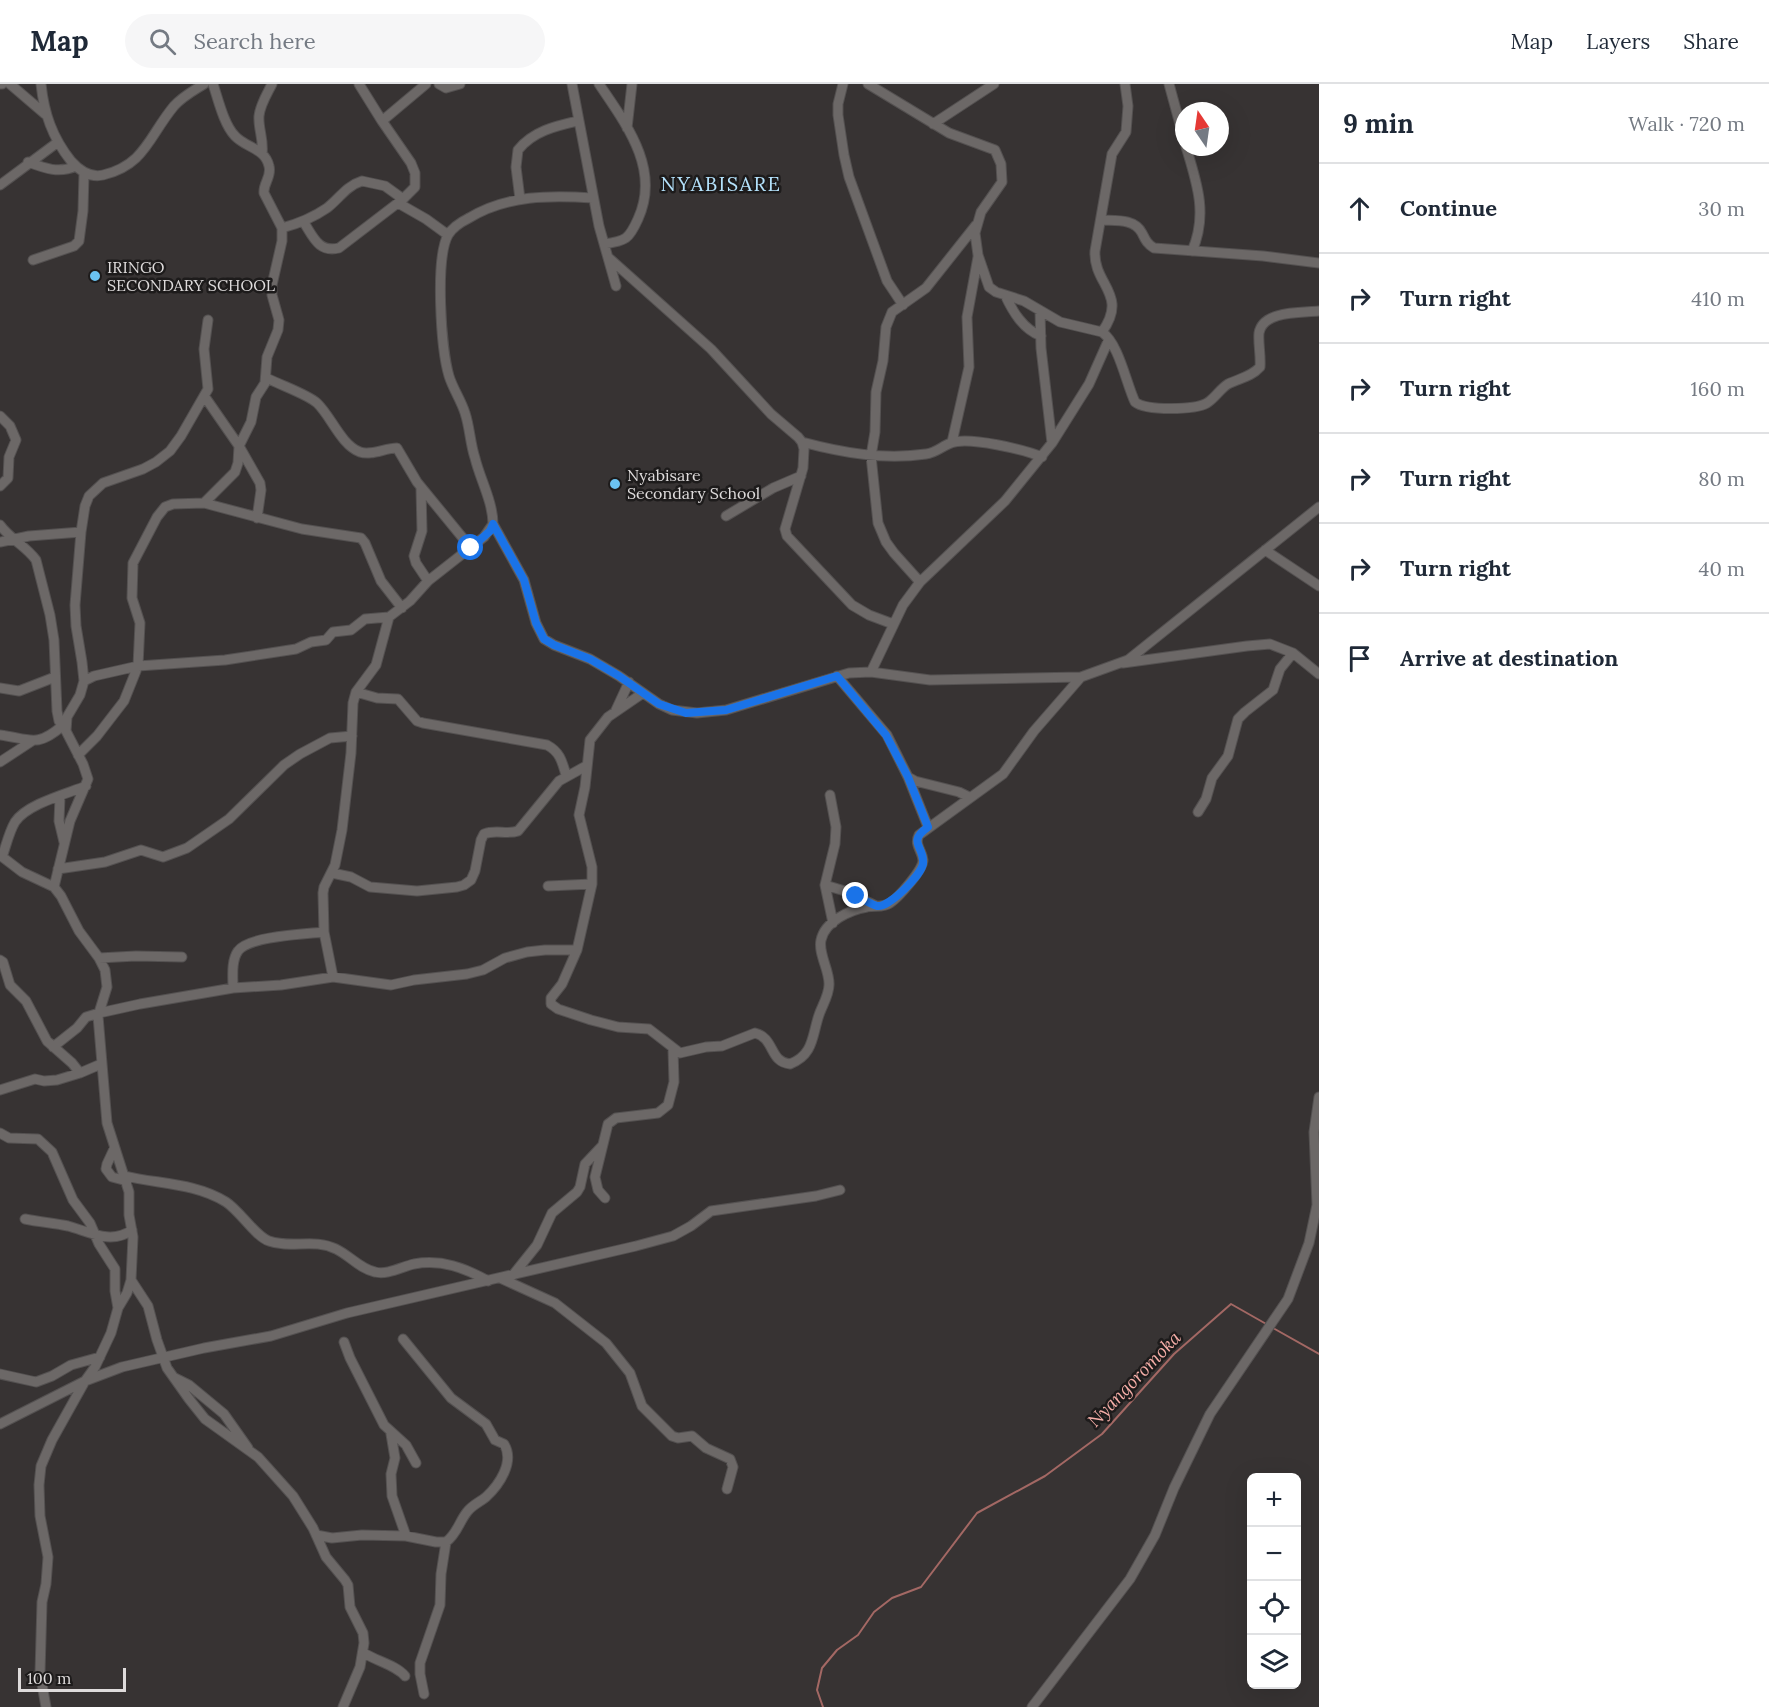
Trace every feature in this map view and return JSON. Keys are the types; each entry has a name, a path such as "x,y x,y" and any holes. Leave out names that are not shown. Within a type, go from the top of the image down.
{"street":[{"path":"10,84 45,114"},
{"path":"41,84 45,114 58,142 84,173 97,176 112,173 129,165 143,152 184,96 204,84"},
{"path":"181,84 184,96"},
{"path":"204,503 236,472 239,446 251,422 256,397 267,378 267,357 279,320 272,295 272,285 282,241 282,228 263,189 270,172 267,161 262,154 234,136 213,84"},
{"path":"262,154 264,142 259,118 260,110 272,84"},
{"path":"303,221 324,248 339,248 416,187 416,173 411,163 381,121 359,84"},
{"path":"381,121 426,84"},
{"path":"439,84 446,88 460,84"},
{"path":"572,84 593,198 616,286"},
{"path":"599,84 627,128 644,164 646,178 645,197 631,233 625,240 604,244"},
{"path":"627,128 632,84"},
{"path":"843,84 838,115 843,155 849,177 887,281 903,304"},
{"path":"868,84 959,138 994,150 998,155 1003,176 1002,184 984,207 977,223 926,288 892,312 886,327 883,361 876,392 875,432 871,456 878,523 880,531 894,553 920,582"},
{"path":"933,124 994,84"},
{"path":"871,672 903,605 920,582 1005,501 1042,457 1089,384 1112,311 1110,293 1097,270 1094,258 1112,154 1126,132 1128,106 1125,84"},
{"path":"1169,84 1175,106"},
{"path":"520,199 516,167 518,150 531,137 543,130 578,121"},
{"path":"0,185 28,162 58,142"},
{"path":"1189,156 1196,179 1201,216 1199,235 1192,251"},
{"path":"28,162 62,171 76,166"},
{"path":"33,260 75,246 79,241 84,173"},
{"path":"282,228 303,221 327,208 343,192 362,181 385,186 401,201 448,235"},
{"path":"593,198 548,196 520,199 472,215 458,224 448,235 444,249 441,291 448,375 465,412 471,444 493,524 524,580 536,623 544,639 590,659 672,710 686,713 726,710 849,673 871,672 930,680 1082,677 1128,660 1319,507"},
{"path":"1101,220 1126,221 1135,224 1148,244 1154,248 1263,256 1319,263"},
{"path":"977,223 975,237 978,255 989,287 996,292 1024,301 1060,322 1105,336 1135,402 1140,406 1161,408 1200,406 1208,402 1226,385 1254,374 1260,367 1260,328 1266,321 1280,315 1319,310"},
{"path":"952,442 969,367 967,317 978,255"},
{"path":"609,258 711,349 771,414 802,442 835,451 871,456 928,454 952,442 969,442 1011,447 1042,457"},
{"path":"1005,295 1017,316 1028,329 1041,336"},
{"path":"1040,311 1052,443"},
{"path":"0,735 32,741 44,739 64,729 67,717 80,695 84,681 75,605 85,506 89,496 103,483 143,469 170,451 182,436 205,397 208,380 204,349 208,320"},
{"path":"267,378 315,401 341,435 358,451 368,453 397,448 421,488 471,548"},
{"path":"205,397 239,446 260,483 257,518"},
{"path":"0,416 10,426 16,441 9,457 8,478 0,486"},
{"path":"802,442 805,458 785,529 787,536 852,605 869,615 893,624"},
{"path":"726,516 773,488 801,476"},
{"path":"421,488 422,531 414,556 428,581"},
{"path":"78,755 97,736 124,701 138,666 140,623 131,592 132,571 136,555 165,507 173,504 204,503 302,529 361,538 381,581 402,608"},
{"path":"84,681 94,676 138,666 225,660 296,649 310,642 326,640 333,632 351,630 361,620 389,617 417,595 428,581 471,548 490,531 493,524"},
{"path":"0,525 36,560 50,615 55,652 56,702 64,729 87,772 86,786 72,816 54,887"},
{"path":"0,542 81,532"},
{"path":"1265,550 1319,586"},
{"path":"333,977 324,933 323,893 332,873 342,830 352,736 353,703 356,692 376,665 389,617"},
{"path":"1118,664 1270,644 1293,653 1319,674"},
{"path":"1198,812 1206,799 1212,778 1228,756 1239,719 1273,690 1280,669 1293,653"},
{"path":"837,676 886,735 908,777 928,827"},
{"path":"0,688 19,691 55,677"},
{"path":"643,693 616,710 591,736 579,815 592,867 592,884 577,950 562,984 551,998 551,1004 558,1009 618,1027 649,1029 673,1049 683,1054 706,1047 717,1048 755,1033 764,1036 776,1057 783,1063 790,1064 809,1049 814,1039 818,1017 829,991 820,943 824,933 832,923 854,911 888,904 919,872 923,860 917,840 919,835 1005,771 1034,730 1082,677"},
{"path":"616,710 629,682"},
{"path":"356,692 377,698 398,699 417,721 423,723 547,745 554,748 561,758 566,775"},
{"path":"58,869 105,862 141,850 163,857 187,848 229,819 284,765 300,754 330,738 352,736"},
{"path":"0,762 32,741"},
{"path":"332,873 351,877 370,888 417,891 465,885 471,880 475,871 482,836 490,831 512,833 520,830 553,787 566,775 586,766"},
{"path":"908,777 969,797"},
{"path":"0,871 14,824 20,816 35,806 86,786"},
{"path":"830,795 836,835 834,854 825,885 832,923"},
{"path":"60,797 59,820 64,843"},
{"path":"3,859 54,887 79,932 99,958 105,970 107,987 98,1021 101,1064 107,1122 130,1197 129,1215 133,1246 131,1280 127,1293 118,1308 111,1333 100,1357 52,1440 41,1466 40,1516 48,1557 42,1602 40,1672 46,1707"},
{"path":"548,886 592,884"},
{"path":"825,885 848,892 876,906"},
{"path":"233,988 235,956 241,947 251,942 290,935 324,933"},
{"path":"53,1047 86,1017 99,1012 233,988 281,985 333,977 391,985 467,974 483,970 505,958 527,952 577,950"},
{"path":"99,958 182,957"},
{"path":"0,960 3,962 10,985 26,1001 41,1033 80,1073"},
{"path":"605,1198 598,1190 595,1177 608,1124 611,1120 631,1114 658,1113 668,1105 674,1082 673,1049"},
{"path":"0,1080 3,1089 35,1079 49,1081 80,1073 101,1064"},
{"path":"1032,1707 1130,1579 1155,1534 1174,1488 1210,1414 1288,1299 1302,1263 1318,1205 1314,1132 1319,1097"},
{"path":"0,1133 9,1138 38,1139 45,1144 56,1160 73,1200 90,1223 115,1269 118,1308"},
{"path":"513,1275 537,1245 552,1214 577,1192 585,1164 602,1146"},
{"path":"114,1149 106,1169 112,1177 179,1185 213,1196 226,1202 250,1223 262,1238 277,1243 313,1243 336,1249 367,1270 377,1273 387,1273 415,1264 433,1263 452,1265 488,1281"},
{"path":"0,1424 18,1417 85,1381 122,1367 162,1357 261,1339 292,1331 326,1318 673,1236 691,1226 711,1210 816,1196 840,1190"},
{"path":"25,1219 69,1227 95,1235 119,1237 132,1230"},
{"path":"500,1278 555,1303 606,1343 628,1369 643,1407 672,1436 678,1438 692,1436 706,1448 730,1459 733,1467 727,1489"},
{"path":"131,1280 148,1306 162,1357 173,1377 205,1419 250,1450"},
{"path":"403,1339 437,1383 458,1404 486,1424 495,1440 507,1449 507,1462 501,1478 491,1492 469,1509 456,1532 446,1542 441,1574 440,1605 420,1663 424,1694"},
{"path":"344,1342 380,1418 391,1434 406,1445 416,1463"},
{"path":"0,1374 36,1382 71,1365 100,1357"},
{"path":"173,1377 189,1385 224,1414 236,1428 250,1450 293,1496 316,1534 326,1557 348,1585 350,1607 363,1633 364,1653 343,1707"},
{"path":"391,1434 395,1458 391,1474 392,1496 406,1536"},
{"path":"316,1534 332,1538 362,1535 406,1536 446,1542"},
{"path":"364,1653 380,1663 398,1669 405,1676"}],"waterway":[{"name":"Nyangoromoka","path":"823,1707 817,1690 822,1668 837,1650 858,1635 874,1612 892,1598 921,1587 977,1513 1045,1476 1102,1434 1174,1354 1231,1304 1268,1325"},
{"name":"Nyangoromoka","path":"1273,1328 1319,1354"}],"place":[{"name":"IRINGO SECONDARY SCHOOL","path":"95,276"},
{"name":"Nyabisare Secondary School","path":"615,484"}],"district":[{"name":"NYABISARE","path":"721,183"}],"route":[{"path":"471,548 490,531 493,524 524,580 536,623 544,639 590,659 672,710 686,713 726,710 837,676 886,735 908,777 928,827 922,831 917,840 923,860 921,869 893,900 885,906 876,906 856,896"}]}
